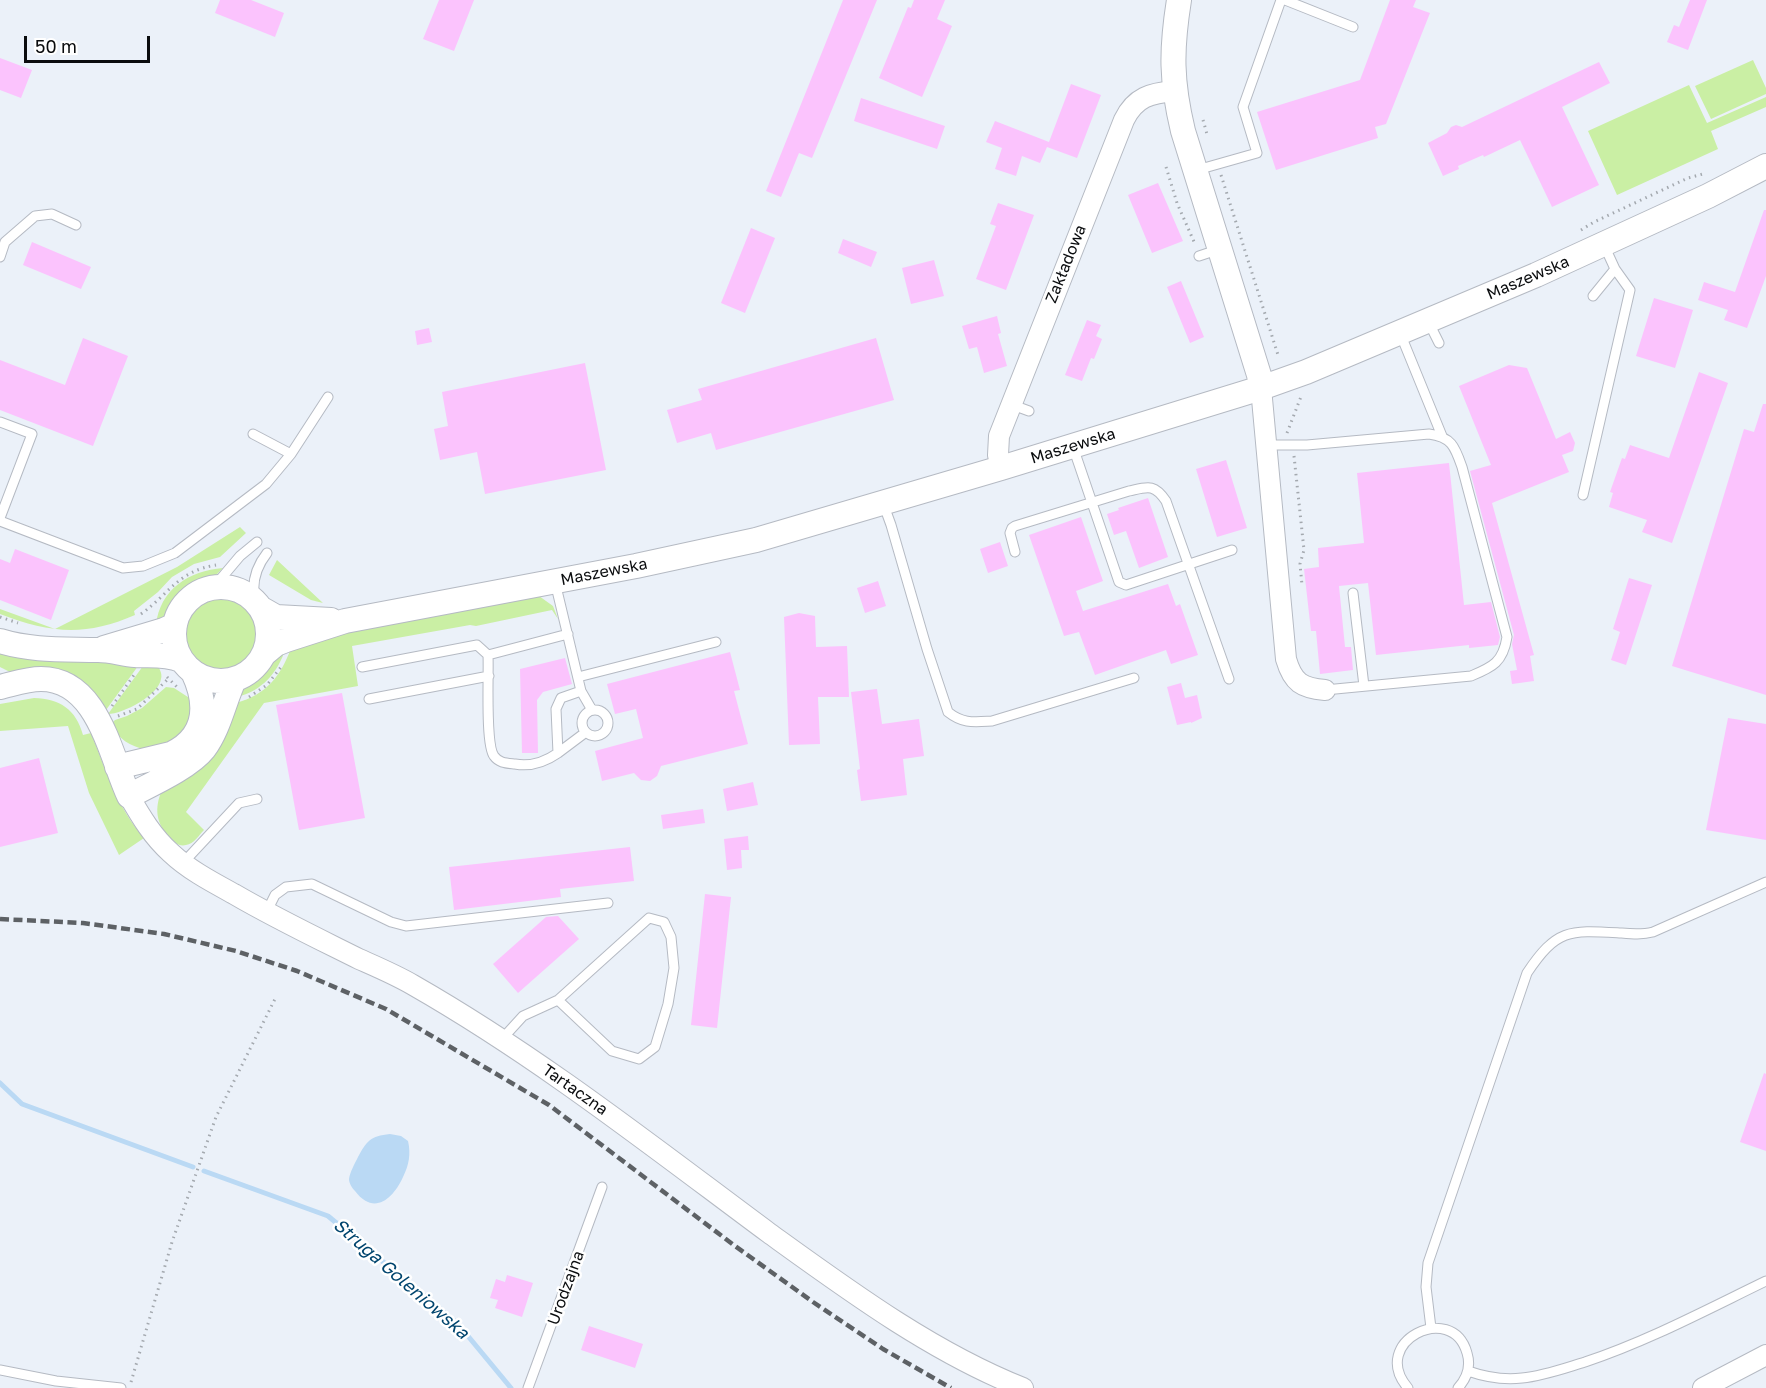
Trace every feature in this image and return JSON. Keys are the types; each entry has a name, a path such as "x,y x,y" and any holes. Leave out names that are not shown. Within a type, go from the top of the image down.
{"street":[{"path":"1179,0 1172,57 1174,91 1183,131 1206,167 1210,253 1259,375 1268,446 1273,536 1286,659 1290,672 1297,681 1308,688 1326,690"},
{"name":"Zakładowa","path":"1001,468 997,443 1020,407 1124,120 1136,102 1150,95 1174,91"},
{"name":"Maszewska","path":"274,657 276,644 345,621 555,582 746,543 1261,388 1400,333 1604,245 1766,166"},
{"path":"129,796 200,753 252,670 274,657 268,627 258,605 246,594 224,587 202,591 193,596 184,604 175,625 181,670"},
{"name":"Maszewska","path":"258,605 276,617 345,621"},
{"path":"99,650 175,625"},
{"path":"0,641 43,649 99,650 134,655 169,656 201,690 203,703 201,718 199,727 190,740 171,754 117,767"},
{"path":"181,670 241,688"},
{"name":"Tartaczna","path":"0,687 42,679 54,681 72,689 85,699 95,713 129,796 154,836 183,863 266,913 412,984 502,1039 610,1114 802,1257 890,1317 942,1348 1023,1388"},
{"path":"1703,1388 1766,1355"}],"lane":[{"path":"1206,167 1257,153 1243,107 1283,0 1353,27"},
{"path":"0,257 5,242 35,216 52,214 76,225"},
{"path":"1583,495 1630,290 1615,269 1604,245"},
{"path":"1593,296 1615,269"},
{"path":"1428,321 1439,343"},
{"path":"1326,690 1471,676 1498,661 1505,650 1507,637 1462,467 1454,446 1442,436 1400,333"},
{"path":"0,422 32,434 0,520 123,568 143,566 175,553 266,484 291,454 328,397"},
{"path":"253,434 291,454"},
{"path":"1268,446 1306,445 1429,434 1442,436"},
{"path":"1073,446 1119,582 1122,584 1126,585 1232,550"},
{"path":"1015,552 1010,533 1012,528 1147,486 1155,489 1166,501 1229,679"},
{"path":"883,503 948,712 957,719 971,722 992,721 1134,678"},
{"path":"213,588 240,556 257,542"},
{"path":"258,605 255,574 267,553"},
{"path":"555,582 581,691 592,710"},
{"path":"1353,593 1364,686"},
{"path":"488,655 568,634"},
{"path":"578,677 716,642"},
{"path":"362,667 477,645 488,655 490,740 493,755 501,763 520,765 545,762 586,732"},
{"path":"369,699 489,676"},
{"path":"558,753 556,709 561,698 581,691"},
{"path":"592,710 605,714 609,722 606,731 594,737 582,726 583,717 592,710"},
{"path":"183,863 240,803 257,799"},
{"path":"1431,1328 1426,1287 1428,1263 1527,974 1538,957 1551,942 1563,935 1573,932 1643,935 1766,882"},
{"path":"266,913 275,895 286,887 312,884 391,922 406,926 608,903"},
{"path":"502,1039 523,1016 558,1000 649,918 664,922 671,937 674,968 668,1004 656,1047 639,1059 612,1051 558,1000"},
{"name":"Urodzajna","path":"528,1388 602,1186"},
{"path":"1468,1371 1481,1376 1522,1378 1563,1369 1653,1336 1766,1281"},
{"path":"1408,1388 1401,1377 1398,1366 1399,1355 1410,1336 1420,1330 1431,1328 1452,1333 1466,1349 1469,1360 1468,1371 1458,1388"},
{"path":"0,1370 56,1381 121,1388"}],"path":[{"path":"1200,110 1206,167 1278,355"},
{"path":"1166,167 1178,203 1210,253"},
{"path":"1580,231 1594,222 1688,178 1709,173"},
{"path":"1302,393 1287,432 1288,446 1294,454 1304,550 1300,564 1302,585"},
{"path":"135,618 156,603 190,572 225,565"},
{"path":"0,617 22,624"},
{"path":"241,688 267,685 278,672 274,657"},
{"path":"116,717 136,709 181,670"},
{"path":"107,712 137,672"},
{"path":"128,1388 172,1242 216,1117 276,998"}],"green space":[{"path":"1753,60 1766,88 1766,94 1711,119 1695,86"},
{"path":"1689,85 1707,123 1766,97 1766,107 1711,131 1718,149 1617,195 1588,131"},
{"path":"240,527 246,533 220,557 194,564 172,577 158,592 134,611 135,615 100,627 55,629 177,567"},
{"path":"277,560 323,603 311,600 269,575"},
{"path":"223,568 212,579 185,594 170,614 156,625 163,601 178,584 199,573"},
{"path":"221,596 236,599 248,607 256,619 259,634 256,649 248,661 236,669 221,672 206,669 194,661 186,649 183,634 186,619 194,607 206,599"},
{"path":"539,596 553,606 558,619 552,610 476,626 470,625 352,646 358,686 264,703 186,812 204,830 186,845 177,844 165,833 159,821 157,809 162,790 236,703 256,695 271,683 291,648 346,630"},
{"path":"0,609 54,629 0,614"},
{"path":"0,652 141,662 106,710 95,693 75,677 12,673 0,667"},
{"path":"284,653 276,669 264,683 242,696 233,698 242,685 261,670 273,654"},
{"path":"155,661 161,677 154,691 131,707 108,714 143,666"},
{"path":"166,687 174,688 194,701 184,736 146,750 121,738 111,724 142,708"},
{"path":"34,698 52,701 66,707 76,718 83,735 91,733 119,801 144,838 119,855 89,793 68,726 0,731 0,704"}],"water":[{"path":"390,1134 401,1136 408,1141 407,1168 399,1185 388,1198 382,1202 369,1202 352,1187 349,1181 350,1173 367,1143 378,1136"}],"building":[{"path":"220,0 251,0 284,13 275,37 215,13"},
{"path":"439,0 474,0 454,51 423,39"},
{"path":"843,0 877,0 812,158 799,153 781,197 766,191"},
{"path":"914,0 945,0 937,19 952,26 922,97 879,78 908,7 911,8"},
{"path":"1390,0 1416,0 1413,7 1430,13 1386,124 1375,127 1378,138 1276,170 1257,112 1360,80"},
{"path":"1690,0 1707,0 1688,50 1667,42 1674,25 1679,27"},
{"path":"0,58 32,70 21,98 0,90"},
{"path":"1599,62 1610,83 1562,107 1599,185 1552,207 1520,140 1458,166 1459,169 1443,176 1428,143 1447,133 1451,127 1456,125 1462,127"},
{"path":"1071,84 1101,95 1077,158 1047,147 1040,163 1022,156 1016,176 995,169 1002,148 986,142 995,121 1049,142"},
{"path":"861,98 945,126 937,149 854,121"},
{"path":"1158,183 1183,241 1152,253 1128,195"},
{"path":"998,203 1034,215 1006,290 976,279 996,226 990,224"},
{"path":"1764,210 1766,210 1766,276 1747,328 1724,320 1728,310 1698,300 1704,282 1735,292"},
{"path":"751,228 775,238 745,313 721,303"},
{"path":"843,239 877,252 871,267 838,253"},
{"path":"32,242 91,267 81,289 23,265"},
{"path":"934,260 944,296 911,304 902,268"},
{"path":"1181,281 1204,337 1190,343 1167,287"},
{"path":"1654,298 1693,310 1675,368 1636,356"},
{"path":"997,316 1001,333 998,334 1007,366 984,373 977,347 969,349 962,326"},
{"path":"1087,320 1101,325 1096,336 1102,339 1082,381 1065,375"},
{"path":"429,328 432,342 417,345 415,331"},
{"path":"83,338 128,356 93,446 0,410 0,360 65,385"},
{"path":"876,338 894,400 716,450 711,433 677,443 667,410 702,400 698,389"},
{"path":"585,363 606,470 485,494 477,452 440,460 434,429 448,426 442,392"},
{"path":"1509,365 1527,368 1556,439 1570,432 1575,443 1573,451 1562,455 1569,472 1492,503 1534,655 1530,656 1534,681 1512,684 1510,671 1517,670 1512,644 1514,635 1470,471 1491,465 1459,386"},
{"path":"1699,372 1728,383 1672,543 1642,532 1647,520 1609,507 1613,493 1610,492 1622,458 1625,459 1630,445 1669,458"},
{"path":"1763,404 1766,404 1766,695 1672,666 1744,429 1754,432"},
{"path":"1226,460 1247,528 1217,537 1196,469"},
{"path":"1449,463 1464,605 1491,602 1500,637 1498,645 1469,648 1469,645 1376,655 1368,583 1339,586 1345,647 1351,647 1353,670 1320,674 1316,631 1311,631 1304,569 1319,567 1318,548 1364,543 1357,473"},
{"path":"1148,498 1168,557 1139,568 1126,531 1114,535 1107,514"},
{"path":"1081,517 1103,581 1076,591 1083,611 1168,584 1176,606 1180,604 1198,655 1171,664 1166,650 1095,675 1079,632 1064,636 1029,535"},
{"path":"1000,542 1008,566 988,573 980,549"},
{"path":"15,549 69,570 51,620 0,600 0,559 10,563"},
{"path":"1629,578 1652,585 1626,665 1611,660 1620,632 1613,629"},
{"path":"878,581 886,606 865,613 857,588"},
{"path":"799,613 815,616 816,647 847,646 849,697 818,697 820,744 789,745 784,617"},
{"path":"730,652 740,690 734,691 748,744 661,766 657,776 650,781 641,780 634,773 602,781 595,751 643,738 636,709 615,714 607,684"},
{"path":"565,658 572,684 543,692 537,700 538,753 522,753 520,669"},
{"path":"1181,683 1185,698 1197,695 1202,718 1191,723 1177,725 1167,687"},
{"path":"877,689 882,724 919,719 924,756 903,759 907,795 861,801 857,770 860,769 851,692"},
{"path":"342,693 365,818 299,830 276,705"},
{"path":"1728,718 1766,724 1766,840 1706,830"},
{"path":"39,758 58,833 0,847 0,768"},
{"path":"753,782 758,805 727,811 723,789"},
{"path":"703,809 705,823 663,829 661,815"},
{"path":"748,836 749,850 741,850 742,868 727,870 724,839"},
{"path":"630,847 634,881 560,889 561,897 454,910 449,867"},
{"path":"705,894 731,897 717,1028 691,1025"},
{"path":"558,916 579,939 518,993 493,964 546,917"},
{"path":"1764,1073 1766,1074 1766,1151 1740,1142"},
{"path":"507,1275 533,1283 522,1317 495,1308 498,1300 490,1298 496,1279 505,1282"},
{"path":"589,1326 643,1344 635,1368 581,1350"}],"waterway":[{"name":"Struga Goleniowska","path":"0,1083 22,1104 193,1167"},
{"name":"Struga Goleniowska","path":"204,1171 328,1216 458,1324 511,1388"}],"railway":[{"path":"0,919 83,923 164,934 236,951 297,971 386,1009 549,1105 813,1302 883,1349 951,1388"}]}
